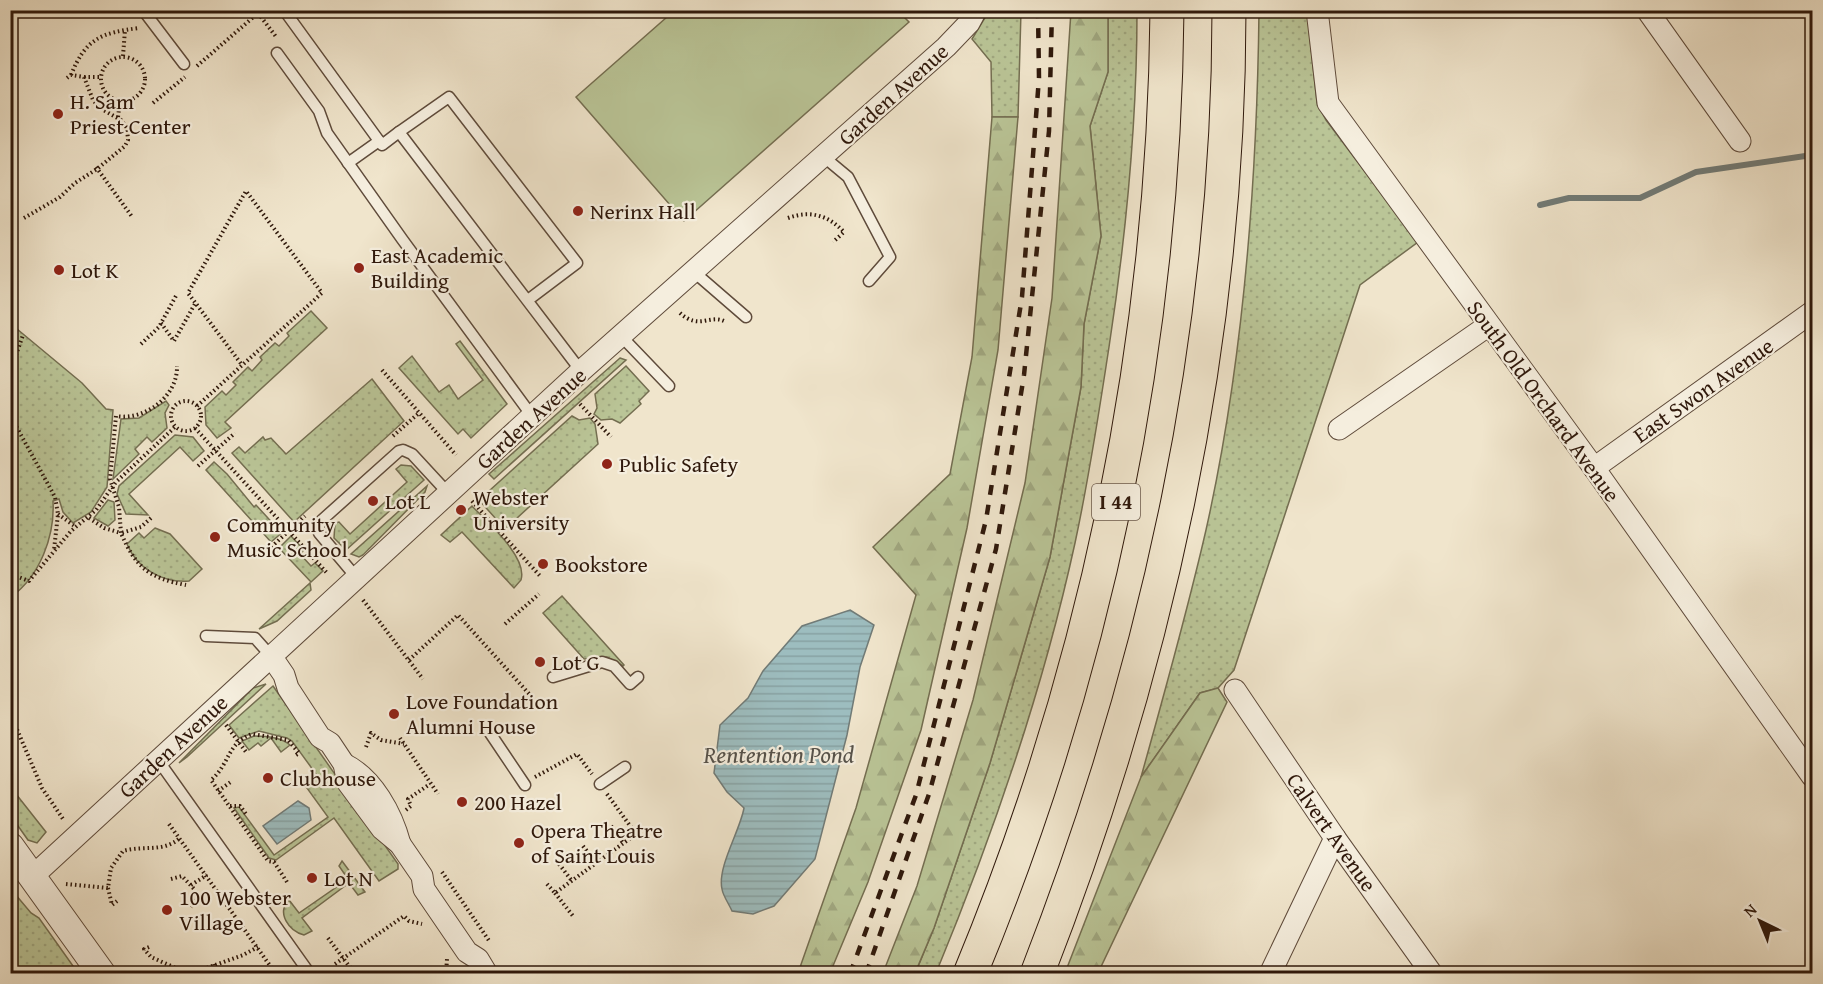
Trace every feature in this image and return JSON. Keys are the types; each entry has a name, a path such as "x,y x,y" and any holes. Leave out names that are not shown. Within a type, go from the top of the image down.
{"highway":[{"name":"I 44","path":"970,974 1030,818 1063,714 1116,502 1137,392 1152,281 1162,173 1167,10"},
{"name":"I 44","path":"1037,974 1095,818 1128,711 1156,602 1180,494 1200,384 1214,274 1224,162 1229,10"}],"street":[{"name":"Garden Avenue","path":"33,876 581,371 946,47 969,23 976,10"},
{"name":"South Old Orchard Avenue","path":"1317,10 1328,103 1594,468 1812,776"},
{"path":"1647,10 1740,141"},
{"name":"East Swon Avenue","path":"1594,468 1812,312"},
{"path":"1339,429 1489,325"},
{"path":"270,656 284,675 288,688 320,736 330,743 344,764 348,783 382,830 432,873 424,889 467,952 486,960"},
{"name":"Calvert Avenue","path":"1235,690 1335,838 1432,974"},
{"path":"1270,974 1335,838"},
{"path":"10,846 102,974"}],"lane":[{"path":"143,10 184,64"},
{"path":"284,10 382,146 449,97 577,263 528,300"},
{"path":"279,49 319,111 327,133 532,416"},
{"path":"399,132 581,371"},
{"path":"348,163 379,141"},
{"path":"824,157 848,177 890,257 869,281"},
{"path":"694,272 746,317"},
{"path":"622,337 669,386"},
{"path":"356,577 319,533 322,520 399,451 403,450 412,454 448,493"},
{"path":"206,636 255,638 270,656"},
{"path":"553,676 602,662 614,666 630,684 638,677"},
{"path":"486,727 525,785"},
{"path":"158,760 310,974"},
{"path":"600,784 625,768"}],"path":[{"path":"153,103 180,82 236,29 258,13 279,49"},
{"path":"101,77 69,76 88,44 99,37 124,30 155,26"},
{"path":"123,56 124,30"},
{"path":"123,56 137,61 146,74 146,81 140,94 134,99 120,101 107,94 101,77 109,61 123,56"},
{"path":"24,218 60,197 125,146 128,140 127,128 118,118 100,108 93,99 84,77"},
{"path":"118,118 120,101"},
{"path":"96,168 133,218"},
{"path":"197,406 322,293 246,192 188,293 242,365"},
{"path":"788,218 800,213 829,219 844,232 833,242"},
{"path":"141,344 160,323 177,294"},
{"path":"160,323 174,341 196,302"},
{"path":"681,313 689,321 697,323 723,320 734,328"},
{"path":"10,372 23,335"},
{"path":"177,366 174,385 162,400 136,415 116,416 110,479 119,507 121,533 134,561 158,579 186,585"},
{"path":"382,370 456,455"},
{"path":"174,427 171,414 175,406 183,401 197,406"},
{"path":"580,404 611,437"},
{"path":"174,427 185,432 195,428 201,420 197,406"},
{"path":"10,415 54,497 58,514 54,551"},
{"path":"10,565 13,575 30,581 76,527 89,518 113,488 174,427"},
{"path":"195,428 327,573"},
{"path":"198,466 235,433"},
{"path":"472,501 541,577"},
{"path":"58,514 76,527"},
{"path":"89,518 105,530 121,533 141,527 151,518"},
{"path":"505,624 539,594"},
{"path":"363,600 423,679"},
{"path":"409,660 459,615 531,696"},
{"path":"10,712 42,788 63,819"},
{"path":"226,725 246,752"},
{"path":"366,747 371,733 381,740 405,744"},
{"path":"287,882 274,862 268,861 211,780 225,766 230,750 238,741 252,734 288,740 299,753 296,755"},
{"path":"400,738 438,794"},
{"path":"219,791 232,781"},
{"path":"402,812 411,806 408,799 430,784"},
{"path":"229,806 240,806 246,814"},
{"path":"169,824 276,974"},
{"path":"611,826 623,843"},
{"path":"555,893 636,834"},
{"path":"117,901 112,905 108,888 111,868 123,851 140,847 165,847 180,838"},
{"path":"583,846 596,863"},
{"path":"559,864 572,880"},
{"path":"432,873 486,960"},
{"path":"191,885 207,875"},
{"path":"171,879 182,876 191,885 197,899 191,907"},
{"path":"62,884 108,888"},
{"path":"547,884 573,916"},
{"path":"335,964 404,916 409,921 425,924"},
{"path":"328,938 355,974"},
{"path":"149,947 144,949 151,957 189,974 243,956 258,947"},
{"path":"446,974 447,955"},
{"path":"214,964 216,974"},
{"path":"360,974 371,968 379,971"}],"green space":[{"path":"675,10 898,11 909,22 684,221 576,97"},
{"path":"989,11 1021,11 1018,117 992,117 991,62 972,39"},
{"path":"1071,11 1108,11 1108,72 1090,126 1101,236 1084,324 1081,387 1050,557 990,763 934,928 915,973 883,973 917,886 973,700 1025,483 1052,298"},
{"path":"1108,11 1137,11 1135,95 1121,263 1080,519 1048,653 997,815 936,973 915,974 934,928 990,763 1050,557 1081,387 1084,324 1101,236 1090,126 1108,72"},
{"path":"1259,11 1307,11 1317,103 1326,120 1418,242 1360,285 1234,670 1218,688 1200,693 1141,777 1199,561 1230,402 1246,272 1251,206"},
{"path":"992,117 1018,117 998,350 967,528 921,730 868,882 830,973 798,973 856,808 916,595 873,547 950,474 972,357"},
{"path":"311,311 327,328 225,422 231,428 217,438 206,425 205,407 222,391 226,395 236,385 233,382 248,367 252,371 262,360 260,357 275,343 279,346 289,336 287,333"},
{"path":"11,324 82,383 106,409 113,410 107,487 91,512 73,523 63,512 59,499 53,501 51,528 44,554 30,578 11,597"},
{"path":"460,341 507,404 471,438 463,429 458,434 399,368 412,356 439,392 449,385 458,399 483,380 456,344"},
{"path":"620,358 626,360 494,479 489,474"},
{"path":"626,366 649,391 639,401 641,404 620,423 612,419 601,420 594,414 597,408 595,394"},
{"path":"372,379 404,421 294,522 232,453 239,447 245,453 263,437 265,440 271,438 286,454"},
{"path":"166,401 169,405 165,413 167,428 152,442 147,437 135,449 139,454 113,479 121,419 139,418"},
{"path":"572,416 579,420 590,418 595,424 598,444 505,529 479,500"},
{"path":"175,435 193,437 204,451 193,461 180,447 129,494 148,515 126,514 117,494 119,486"},
{"path":"214,462 254,507 256,505 278,529 280,527 284,531 271,542 206,470"},
{"path":"401,465 411,466 424,480 346,550 334,538 335,523 339,522 350,534 407,482 396,469"},
{"path":"427,486 425,492 363,555 359,557 351,554"},
{"path":"108,500 114,502 115,520 108,526 94,518"},
{"path":"472,506 513,551 522,571 521,580 514,588 462,532 450,542 441,535"},
{"path":"155,528 170,534 202,569 189,581 170,580 152,573 131,553 127,544 139,533 144,538"},
{"path":"291,536 304,550 300,554 311,566 315,563 323,571 311,582 279,548"},
{"path":"310,583 311,590 277,621 259,629"},
{"path":"562,596 623,666 607,657 584,659 543,613"},
{"path":"266,684 187,757 179,763 253,688"},
{"path":"273,686 398,864 398,869 379,881 334,818 276,860 269,858 234,808 239,807 274,855 328,817 304,784 316,774 292,741 259,731 239,738 229,725"},
{"path":"1218,688 1227,702 1098,973 1065,973 1141,777 1200,693"},
{"path":"254,736 268,737 278,739 290,745 281,752 271,738 261,746 258,743 249,750 242,741"},
{"path":"16,794 46,832 37,843 28,840 11,816 11,795"},
{"path":"342,861 365,892 358,895 349,883 302,918 312,931 304,935 294,930 284,916 285,905 289,900 299,913 348,879 339,866"},
{"path":"10,888 31,913 39,918 78,973 12,973"}],"water":[{"name":"Rentention Pond","path":"850,610 874,625 860,667 847,735 815,859 774,906 753,914 732,911 723,892 721,880 744,808 727,792 714,773 720,725 748,698 763,671 802,626"},
{"path":"298,801 309,808 311,820 277,844 263,826"}],"waterway":[{"path":"1540,205 1569,198 1640,198 1696,172 1812,155"}],"railway":[{"path":"850,974 916,795 986,520 1022,297 1039,78 1038,10"},
{"path":"866,974 929,794 996,549 1024,375 1049,131 1052,10"}],"place":[{"name":"H. Sam Priest Center","path":"58,114"},
{"name":"Nerinx Hall","path":"578,211"},
{"name":"East Academic Building","path":"359,268"},
{"name":"Lot K","path":"59,270"},
{"name":"Public Safety","path":"607,464"},
{"name":"Lot L","path":"373,501"},
{"name":"Webster University","path":"461,510"},
{"name":"Community Music School","path":"215,537"},
{"name":"Bookstore","path":"543,564"},
{"name":"Lot G","path":"540,662"},
{"name":"Love Foundation Alumni House","path":"394,714"},
{"name":"Clubhouse","path":"268,778"},
{"name":"200 Hazel","path":"462,802"},
{"name":"Opera Theatre of Saint Louis","path":"519,843"},
{"name":"Lot N","path":"312,878"},
{"name":"100 Webster Village","path":"167,910"}]}
